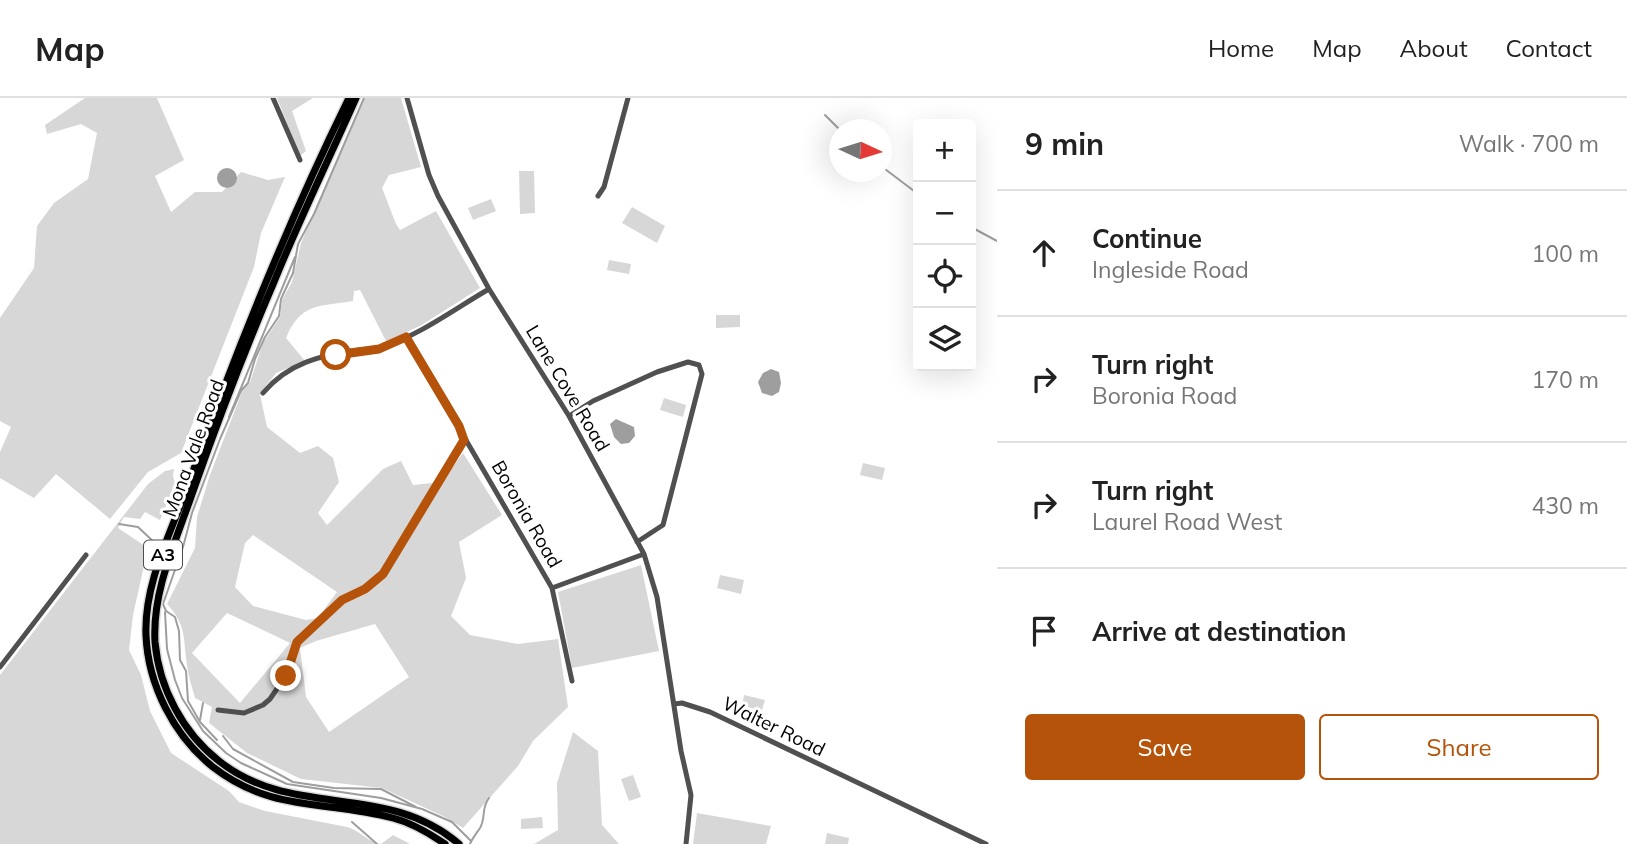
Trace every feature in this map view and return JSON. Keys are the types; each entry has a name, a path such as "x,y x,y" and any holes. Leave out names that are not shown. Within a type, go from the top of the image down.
{"highway":[{"name":"Mona Vale Road","path":"349,98 268,277 192,473 151,588 146,634 148,652 156,685 173,722 196,752 228,779 262,795 281,800 394,818 445,844"},
{"name":"Mona Vale Road","path":"356,98 274,280 216,426 164,573 157,605 155,642 167,689 194,738 217,760 240,776 268,788 297,795 403,812 428,822 459,844"}],"street":[{"path":"273,98 300,160"},
{"name":"Lane Cove Road","path":"407,98 429,175 438,196 489,289 569,416 644,554 657,597 674,704"},
{"path":"598,195 604,187 628,98"},
{"path":"263,393 275,379 297,365 358,350 379,349 406,337 489,289"},
{"name":"Boronia Road","path":"406,337 552,588 572,681"},
{"path":"569,416 593,401 657,372 688,362 699,365 702,374 663,525 637,542"},
{"path":"218,710 244,713 270,699 289,671 297,642 342,600 365,589 383,574 464,440"},
{"path":"552,588 644,554"},
{"path":"0,667 86,555"},
{"name":"Walter Road","path":"674,704 682,703 710,712 986,844"},
{"path":"674,704 691,795 686,844"}],"shaded area":[{"path":"85,98 157,98 184,160 155,176 171,212 195,192 222,192 241,172 268,180 285,177 261,233 254,267 181,453 148,472 110,519 56,474 34,498 0,478 0,452 11,427 0,421 0,318 34,268 37,226 54,203 88,179 97,133 81,124 47,134 45,125"},
{"path":"277,98 313,98 292,111 306,151 300,156"},
{"path":"365,98 401,98 421,167 389,175 382,188 396,224 400,230 436,211 480,288 420,326 386,341 360,290 354,291 353,301 312,308 298,318 286,338 305,361 276,373 260,394 267,427 300,453 318,446 333,458 339,482 318,513 327,525 383,469 401,461 413,485 442,482 463,453 502,515 459,542 466,578 451,616 470,635 518,644 558,639 568,707 533,741 518,766 463,828 382,788 301,779 247,753 209,723 212,707 195,698 181,626 167,604 195,548 197,517 210,475 242,392 250,382 263,343 280,317 282,300 292,282 301,243","holes":["253,535 337,592 318,618 306,620 253,606 235,587 245,543","227,613 290,643 240,703 192,653","375,624 409,677 329,732 306,697 300,648"]},
{"path":"227,168 234,171 237,178 234,185 227,188 220,185 217,178 220,171"},
{"path":"519,171 534,171 535,213 520,214"},
{"path":"491,199 496,211 473,220 468,208"},
{"path":"632,207 665,226 657,243 622,223"},
{"path":"609,260 631,264 629,274 607,270"},
{"path":"716,315 740,315 740,327 716,328"},
{"path":"771,369 779,372 781,383 779,392 772,396 762,393 758,382 763,373"},
{"path":"664,398 686,405 683,417 660,410"},
{"path":"616,419 634,427 635,436 629,443 621,444 614,437 610,424"},
{"path":"863,463 885,468 882,480 860,475"},
{"path":"174,469 175,483 160,520 145,512 140,519 124,517 118,528 148,548 133,615 129,650 141,675 150,711 171,753 229,791 239,802 265,811 347,827 381,844 0,844 0,675 148,484 165,471"},
{"path":"641,565 659,651 572,668 558,592"},
{"path":"720,575 744,580 741,594 717,588"},
{"path":"744,695 765,700 762,710 742,706"},
{"path":"573,732 598,751 602,825 619,844 534,844 558,830 557,783"},
{"path":"633,775 641,797 629,801 621,779"},
{"path":"697,813 771,826 766,844 693,844"},
{"path":"542,817 543,828 521,829 521,819"},
{"path":"827,833 849,838 848,844 825,844"},
{"path":"393,835 410,844 381,844"}],"waterway":[{"path":"217,740 200,722 188,701 186,671 180,660 179,631 175,617 166,611 163,604 192,513 220,439 241,391 248,383 265,337 279,316 281,299 293,273 298,244 314,214 364,98"},
{"path":"825,115 829,119"},
{"path":"892,174 913,190"},
{"path":"976,230 997,241"},
{"path":"229,417 295,257"},
{"path":"119,524 138,527 157,545"},
{"path":"165,612 167,649 182,698 203,731 226,753 241,763 287,784 381,798 422,809 452,822 471,841"},
{"path":"200,720 203,703"},
{"path":"223,736 233,749 293,782 334,788 381,789 416,807"},
{"path":"470,844 482,824 489,798"},
{"path":"352,822 377,844"}],"route":[{"path":"286,676 297,642 342,600 365,589 383,574 464,440 459,426 406,337 379,349 336,355"}]}
